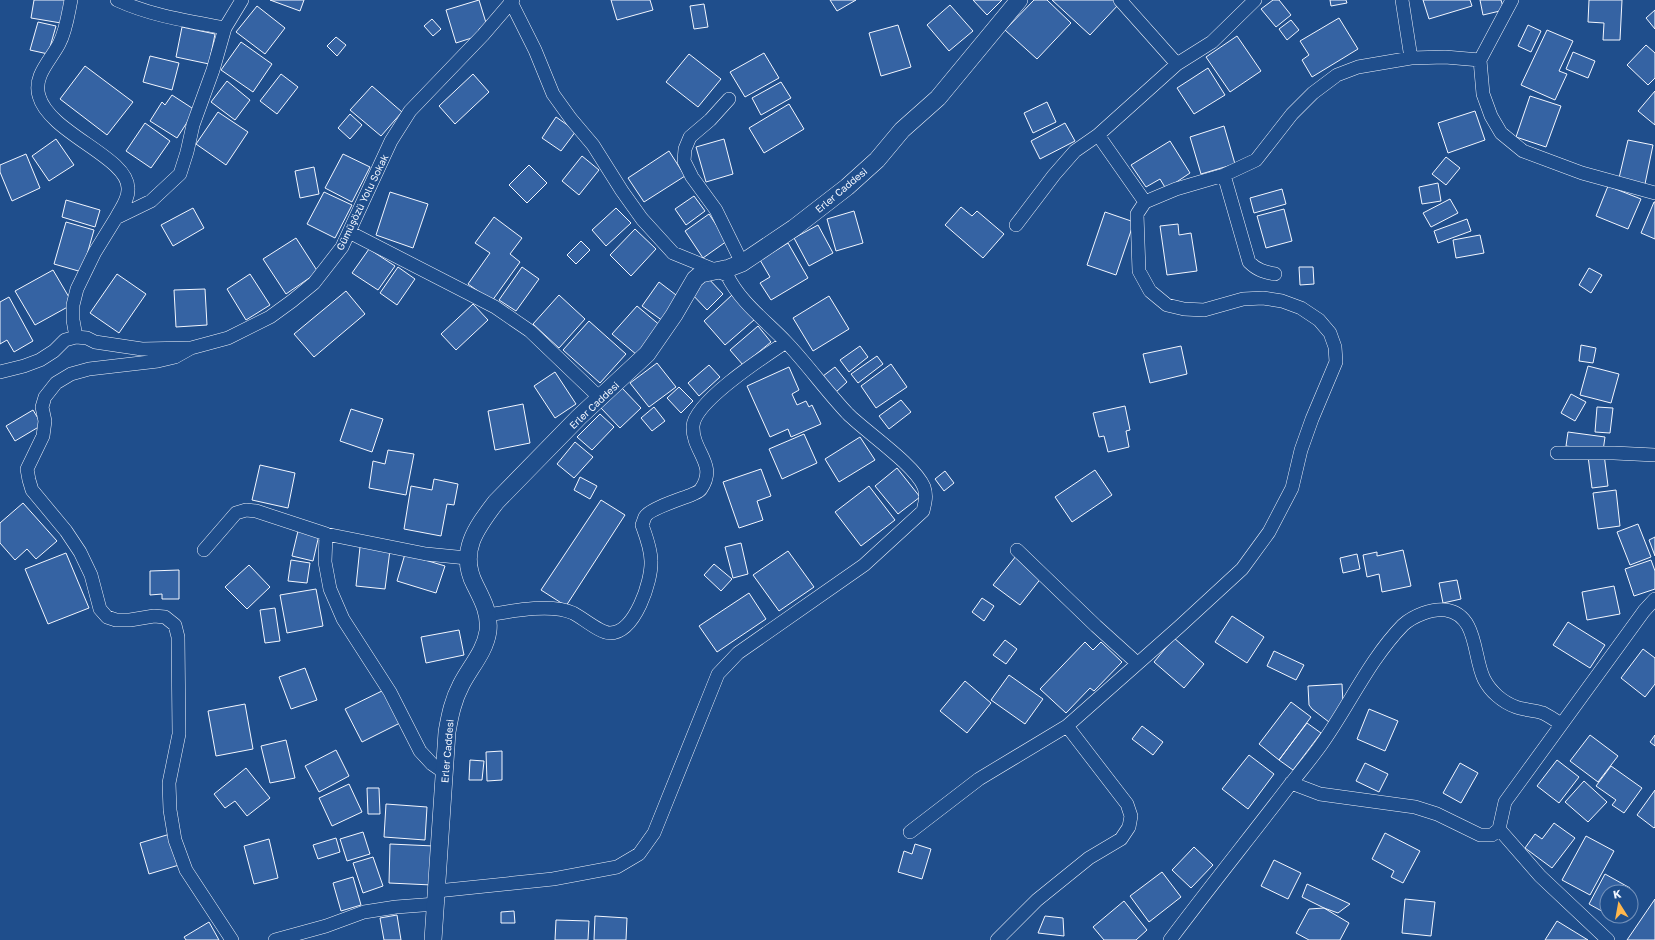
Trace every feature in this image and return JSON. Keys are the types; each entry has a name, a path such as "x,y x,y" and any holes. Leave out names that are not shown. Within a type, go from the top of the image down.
{"street":[{"path":"71,0 66,25 59,44 38,81 39,96 46,111 59,125 113,163 123,173 129,186 127,199 96,252 77,290 73,305 73,320 76,337"},
{"path":"117,0 138,9 167,17 225,28"},
{"path":"116,218 151,201 180,174 193,125 213,70 225,28 242,0"},
{"path":"275,940 326,926 364,912 396,907 437,897 590,873 617,867 639,854 654,833 718,674 738,653 864,565 923,511 926,500 924,487 906,464 848,413 786,342 741,298 732,287 726,275 673,253 642,219 622,191 593,144 572,120 553,94 511,0"},
{"name":"Gümüşözü Yolu Sokak","path":"232,940 186,870 175,840 170,810 169,783 178,734 178,643 175,625 165,617 154,616 130,620 116,620 107,617 100,609 91,575 80,552 66,531 32,490 28,480 27,469 43,436 45,421 42,407 45,397 56,383 71,374 89,369 158,362 175,357 191,348 228,338 270,317 314,283 342,247 391,141 410,111 483,35 511,0"},
{"name":"Erler Caddesi","path":"433,940 447,732 451,711 462,683 473,668 483,648 488,631 488,615 469,570 467,558 475,532 496,502 579,417 647,354 674,315 695,279 701,274 718,271 742,263 794,228 847,187 877,160 902,130 938,98 1019,0"},
{"path":"1120,0 1177,64"},
{"path":"1016,225 1054,175 1075,151 1098,135 1177,64 1212,42 1255,0"},
{"path":"1402,0 1411,58"},
{"path":"1512,0 1480,60 1483,94 1491,116 1501,132 1523,151 1582,173 1655,193"},
{"path":"910,832 978,779 1066,726 1179,627 1242,569 1269,532 1292,488 1307,431 1336,362 1335,347 1330,333 1319,320 1301,308 1282,301 1264,298 1243,299 1204,310 1184,309 1168,305 1150,291 1139,271 1137,214 1145,202 1176,189 1224,175 1256,160 1292,114 1313,93 1338,75 1358,67 1411,58 1445,57 1480,60"},
{"path":"729,99 690,137 685,148 684,161 692,177 716,210 742,263"},
{"path":"1098,135 1145,202"},
{"path":"1224,175 1249,262 1255,268 1263,272 1274,274"},
{"path":"349,232 495,307 530,331 600,398"},
{"path":"0,372 40,360 54,351 65,340 76,337 87,338 95,342 142,349 191,348"},
{"path":"488,615 521,609 549,608 572,612 593,624 601,631 611,633 623,628 637,612 644,596 649,577 652,561 647,538 642,525 645,516 652,510 700,490 707,478 708,468 695,440 693,425 698,414 722,388 744,370 786,342"},
{"path":"1556,453 1655,455"},
{"path":"204,550 230,518 236,513 246,510 256,511 326,534 426,554 467,558"},
{"path":"326,534 325,562 330,589 343,619 390,692 420,751 432,764 444,773"},
{"path":"1017,550 1137,663"},
{"path":"1292,782 1320,794 1415,807 1438,814 1480,835 1492,835 1499,829 1505,802 1644,611 1655,599"},
{"path":"1170,940 1322,744 1356,688 1391,639 1404,624 1415,617 1432,611 1446,610 1458,616 1468,626 1473,638 1484,679 1492,690 1503,701 1516,707 1542,713 1561,724"},
{"path":"997,940 1037,900 1089,858 1120,839 1129,827 1130,816 1127,804 1066,726"},
{"path":"1499,829 1540,876 1608,940"}],"building":[{"path":"34,0 65,0 61,23 31,18"},
{"path":"270,0 304,0 300,11"},
{"path":"479,0 487,26 479,29 481,35 456,43 446,10"},
{"path":"611,0 650,0 653,10 617,20"},
{"path":"830,0 856,0 837,11"},
{"path":"973,0 1002,0 987,15"},
{"path":"1034,0 1047,0 1071,23 1037,59 1005,30"},
{"path":"1052,0 1114,0 1119,4 1090,35"},
{"path":"1273,0 1279,0 1291,15 1276,27 1261,9"},
{"path":"1330,0 1346,0 1347,3 1331,6"},
{"path":"1423,0 1470,0 1472,6 1429,19"},
{"path":"1480,0 1501,0 1504,10 1483,15"},
{"path":"1589,0 1622,0 1620,40 1603,40 1604,23 1588,22"},
{"path":"704,4 708,27 694,29 690,6"},
{"path":"950,5 973,31 949,51 927,25"},
{"path":"257,6 285,28 265,54 236,32"},
{"path":"1655,10 1655,29 1646,18"},
{"path":"1339,18 1358,49 1312,77 1302,60 1309,55 1300,41"},
{"path":"432,19 441,29 433,36 424,26"},
{"path":"1291,20 1299,30 1287,40 1279,29"},
{"path":"38,22 56,26 48,54 30,50"},
{"path":"898,25 911,67 881,76 869,33"},
{"path":"1528,25 1541,31 1531,52 1518,46"},
{"path":"182,27 215,34 209,64 176,57"},
{"path":"1547,30 1573,41 1559,71 1567,74 1555,100 1521,85"},
{"path":"1237,36 1261,71 1230,92 1206,57"},
{"path":"336,37 346,45 337,56 327,46"},
{"path":"241,42 272,64 253,92 221,70"},
{"path":"1646,45 1655,53 1655,78 1648,85 1627,65"},
{"path":"1573,52 1595,61 1588,78 1566,69"},
{"path":"764,53 779,78 745,97 730,72"},
{"path":"689,54 721,79 698,107 666,82"},
{"path":"150,56 179,63 172,90 143,82"},
{"path":"85,66 133,102 107,135 60,99"},
{"path":"1208,68 1225,95 1194,114 1177,88"},
{"path":"281,74 298,87 277,114 260,101"},
{"path":"473,74 489,92 455,124 439,106"},
{"path":"227,81 250,100 235,120 211,102"},
{"path":"781,82 791,98 761,115 752,98"},
{"path":"372,86 402,112 381,136 350,110"},
{"path":"1655,91 1655,125 1638,111"},
{"path":"172,95 195,110 177,138 150,121 162,102 165,105"},
{"path":"1530,96 1561,106 1546,147 1516,137"},
{"path":"1047,102 1056,122 1033,133 1024,113"},
{"path":"789,104 804,129 764,153 749,128"},
{"path":"1475,111 1485,140 1448,153 1438,123"},
{"path":"218,112 248,132 226,165 196,144"},
{"path":"350,114 362,125 350,139 338,128"},
{"path":"556,117 576,131 561,151 542,138"},
{"path":"145,123 170,141 151,168 126,151"},
{"path":"1065,123 1075,141 1040,159 1031,141"},
{"path":"1224,126 1235,164 1201,174 1190,137"},
{"path":"56,139 74,165 49,181 32,156"},
{"path":"724,139 733,174 706,182 696,147"},
{"path":"1628,140 1653,145 1645,184 1619,178"},
{"path":"1170,141 1190,173 1166,189 1160,179 1146,187 1131,165"},
{"path":"669,151 685,176 644,202 628,178"},
{"path":"26,154 40,188 12,201 0,172 0,165"},
{"path":"343,154 370,167 352,202 325,188"},
{"path":"582,156 599,170 579,195 562,181"},
{"path":"1446,157 1460,168 1446,185 1432,174"},
{"path":"529,165 547,183 527,203 509,185"},
{"path":"314,167 319,194 300,198 295,171"},
{"path":"1438,183 1441,201 1422,204 1419,187"},
{"path":"1608,186 1641,199 1628,229 1596,216"},
{"path":"1282,189 1286,204 1254,213 1250,198"},
{"path":"324,192 352,205 335,238 307,224"},
{"path":"390,192 428,204 413,248 376,235"},
{"path":"694,196 705,211 686,225 675,209"},
{"path":"1450,199 1458,213 1431,227 1423,213"},
{"path":"66,200 100,210 95,227 62,217"},
{"path":"1655,202 1655,239 1641,233"},
{"path":"961,207 972,216 977,211 1004,234 983,258 945,225"},
{"path":"193,208 204,228 173,246 161,225"},
{"path":"616,208 631,223 606,246 592,230"},
{"path":"1284,209 1292,241 1266,248 1257,216"},
{"path":"854,211 863,243 836,251 827,219"},
{"path":"1105,212 1134,222 1116,275 1087,265"},
{"path":"709,214 727,241 703,258 685,231"},
{"path":"494,217 522,238 510,254 520,262 492,301 468,284 490,253 475,243"},
{"path":"1467,219 1471,231 1438,243 1434,231"},
{"path":"66,222 94,230 82,272 54,264"},
{"path":"1178,224 1179,235 1191,233 1197,271 1167,275 1160,226"},
{"path":"818,225 833,253 809,266 794,238"},
{"path":"635,229 656,249 631,276 610,255"},
{"path":"1480,235 1484,253 1456,258 1453,240"},
{"path":"296,238 318,272 286,294 263,259"},
{"path":"581,241 590,250 576,264 567,255"},
{"path":"788,243 808,278 771,300 760,283 770,277 760,260"},
{"path":"369,249 395,266 378,290 352,273"},
{"path":"398,267 415,279 397,305 380,293"},
{"path":"522,267 539,279 516,311 499,300"},
{"path":"1299,267 1313,267 1314,284 1300,285"},
{"path":"1589,268 1602,275 1591,293 1579,285"},
{"path":"53,270 73,304 35,325 15,291"},
{"path":"117,274 146,294 119,333 90,313"},
{"path":"250,274 270,305 246,320 227,289"},
{"path":"706,276 723,294 707,310 690,292"},
{"path":"659,282 680,298 663,321 642,306"},
{"path":"205,289 207,325 176,327 174,290"},
{"path":"346,291 365,314 314,357 294,334"},
{"path":"559,295 585,319 559,348 533,324"},
{"path":"732,295 754,320 725,345 704,321"},
{"path":"829,296 849,329 813,351 793,318"},
{"path":"9,297 33,341 14,352 7,340 0,344 0,302"},
{"path":"473,304 488,320 456,350 441,334"},
{"path":"637,306 662,327 637,355 612,334"},
{"path":"589,321 626,354 600,383 563,350"},
{"path":"758,326 771,342 743,365 730,350"},
{"path":"1581,345 1596,348 1593,363 1579,361"},
{"path":"860,346 868,357 849,372 840,360"},
{"path":"1181,346 1187,374 1150,383 1143,354"},
{"path":"877,356 883,364 858,383 851,374"},
{"path":"657,363 676,387 649,407 630,383"},
{"path":"891,364 907,387 876,408 861,386"},
{"path":"709,365 720,377 699,396 688,383"},
{"path":"1588,366 1619,374 1611,403 1580,395"},
{"path":"789,367 799,390 792,394 797,405 806,401 809,407 812,405 821,424 791,437 788,429 770,437 747,386"},
{"path":"835,367 847,382 836,392 823,376"},
{"path":"555,372 576,404 555,418 534,386"},
{"path":"679,387 693,401 681,413 667,398"},
{"path":"622,388 641,408 620,428 601,408"},
{"path":"1571,394 1586,402 1575,421 1561,413"},
{"path":"901,400 911,412 889,429 879,416"},
{"path":"523,404 530,443 495,450 488,411"},
{"path":"1125,406 1130,430 1126,431 1129,447 1108,452 1104,436 1099,437 1093,413"},
{"path":"654,407 665,421 652,431 641,418"},
{"path":"1597,407 1613,408 1610,433 1595,432"},
{"path":"351,409 383,419 372,452 340,441"},
{"path":"33,410 42,425 15,441 6,426"},
{"path":"600,414 614,427 592,450 577,437"},
{"path":"1568,432 1605,437 1603,451 1566,446"},
{"path":"804,434 817,463 782,479 769,449"},
{"path":"860,437 875,460 839,482 825,459"},
{"path":"575,442 593,457 574,478 557,464"},
{"path":"388,450 414,454 406,495 369,488 373,461 385,464"},
{"path":"1604,454 1608,486 1592,488 1588,456"},
{"path":"260,465 295,473 288,508 252,500"},
{"path":"897,468 920,497 898,514 875,486"},
{"path":"761,469 771,496 757,501 763,520 739,528 723,482"},
{"path":"1095,470 1112,495 1072,522 1055,497"},
{"path":"945,471 954,483 944,491 935,479"},
{"path":"580,477 597,486 590,499 574,490"},
{"path":"434,479 458,484 454,505 447,504 441,536 404,529 411,486 432,490"},
{"path":"869,486 895,520 861,546 835,512"},
{"path":"1616,490 1620,526 1598,529 1593,493"},
{"path":"601,500 625,515 566,606 541,590"},
{"path":"23,503 57,541 36,559 27,549 15,560 0,543 0,523"},
{"path":"1638,524 1651,557 1630,565 1617,532"},
{"path":"298,531 319,535 313,561 292,556"},
{"path":"1655,537 1655,556 1649,540"},
{"path":"741,543 748,574 733,578 725,547"},
{"path":"360,547 390,550 385,589 356,586"},
{"path":"1403,550 1411,586 1382,592 1379,574 1367,577 1363,555 1377,552 1377,556"},
{"path":"788,551 814,587 779,611 753,575"},
{"path":"66,553 89,608 48,624 25,569"},
{"path":"405,554 445,566 436,593 397,581"},
{"path":"1357,554 1360,569 1343,573 1340,558"},
{"path":"1016,556 1042,577 1020,605 993,585"},
{"path":"291,560 310,563 307,583 288,581"},
{"path":"1651,560 1655,571 1655,589 1634,596 1625,569"},
{"path":"714,564 732,579 721,591 704,575"},
{"path":"249,565 270,587 247,609 225,587"},
{"path":"179,570 179,599 162,599 162,594 150,595 150,571"},
{"path":"1457,580 1461,599 1443,603 1439,583"},
{"path":"1614,586 1620,614 1587,620 1582,592"},
{"path":"316,589 323,626 287,633 280,595"},
{"path":"749,593 766,619 717,652 699,626"},
{"path":"982,598 994,606 984,621 972,612"},
{"path":"275,608 280,641 265,643 260,610"},
{"path":"1232,616 1264,637 1247,663 1215,642"},
{"path":"1568,622 1605,645 1590,668 1553,645"},
{"path":"459,630 464,655 426,663 421,637"},
{"path":"1174,638 1204,664 1184,688 1154,662"},
{"path":"1005,640 1017,649 1006,664 993,655"},
{"path":"1085,642 1093,650 1101,642 1122,662 1094,691 1090,688 1066,713 1040,689"},
{"path":"1643,649 1655,658 1655,684 1645,697 1621,678"},
{"path":"1274,651 1304,665 1296,680 1267,666"},
{"path":"305,668 317,700 291,709 279,677"},
{"path":"1009,675 1043,699 1025,724 991,700"},
{"path":"965,681 991,703 967,733 940,711"},
{"path":"1342,684 1343,703 1329,722 1309,705 1308,686"},
{"path":"384,690 400,723 362,742 345,709"},
{"path":"1291,702 1311,717 1279,760 1259,744"},
{"path":"245,704 253,749 216,756 208,711"},
{"path":"1369,709 1398,721 1385,751 1357,739"},
{"path":"1307,723 1321,733 1293,770 1279,760"},
{"path":"1142,726 1163,742 1153,755 1132,739"},
{"path":"1590,735 1618,756 1598,782 1570,761"},
{"path":"1655,735 1655,746 1650,742"},
{"path":"286,740 295,778 270,783 261,746"},
{"path":"336,750 349,776 319,792 305,766"},
{"path":"502,751 502,780 487,781 486,752"},
{"path":"1249,755 1274,774 1248,809 1222,789"},
{"path":"470,760 484,761 482,780 469,780"},
{"path":"1557,760 1579,777 1559,803 1537,786"},
{"path":"1365,763 1388,774 1379,792 1356,781"},
{"path":"1460,763 1478,773 1461,803 1443,793"},
{"path":"1611,766 1642,788 1624,813 1612,805 1616,800 1596,786"},
{"path":"246,768 270,798 247,816 235,801 225,808 214,794"},
{"path":"1584,781 1607,802 1588,822 1565,802"},
{"path":"349,784 362,812 332,826 319,798"},
{"path":"367,788 379,788 380,814 368,814"},
{"path":"1655,790 1655,827 1654,828 1637,815"},
{"path":"386,804 427,807 425,840 384,837"},
{"path":"1554,823 1575,838 1552,868 1525,848 1535,834 1542,839"},
{"path":"363,832 370,854 347,861 340,839"},
{"path":"1385,833 1420,851 1403,883 1391,877 1394,871 1372,859"},
{"path":"170,834 179,865 149,874 140,843"},
{"path":"1586,836 1614,851 1590,895 1562,880"},
{"path":"336,838 340,852 318,859 313,845"},
{"path":"269,839 278,878 254,884 244,846"},
{"path":"390,844 434,846 432,885 389,883"},
{"path":"915,844 931,849 922,879 898,872 904,851 912,854"},
{"path":"1194,847 1213,865 1191,888 1172,870"},
{"path":"373,857 383,886 363,893 353,863"},
{"path":"1274,860 1301,873 1288,899 1261,886"},
{"path":"1162,872 1181,897 1149,922 1130,896"},
{"path":"1605,874 1623,884 1600,884"},
{"path":"353,877 361,905 341,911 333,883"},
{"path":"1307,884 1350,904 1338,913 1324,908 1302,897"},
{"path":"1599,885 1599,910 1589,904"},
{"path":"1405,899 1435,902 1431,936 1402,933"},
{"path":"1655,899 1655,940 1627,940"},
{"path":"1124,901 1147,930 1136,940 1104,940 1093,927"},
{"path":"1324,908 1349,923 1340,940 1309,940 1296,933 1309,909"},
{"path":"514,911 515,923 501,923 501,912"},
{"path":"397,915 401,940 384,940 380,918"},
{"path":"595,916 627,918 626,940 594,940"},
{"path":"1045,916 1063,918 1064,936 1038,933"},
{"path":"556,920 589,921 588,940 555,940"},
{"path":"1557,921 1588,940 1545,940"},
{"path":"209,922 219,940 186,940 184,937"}]}
